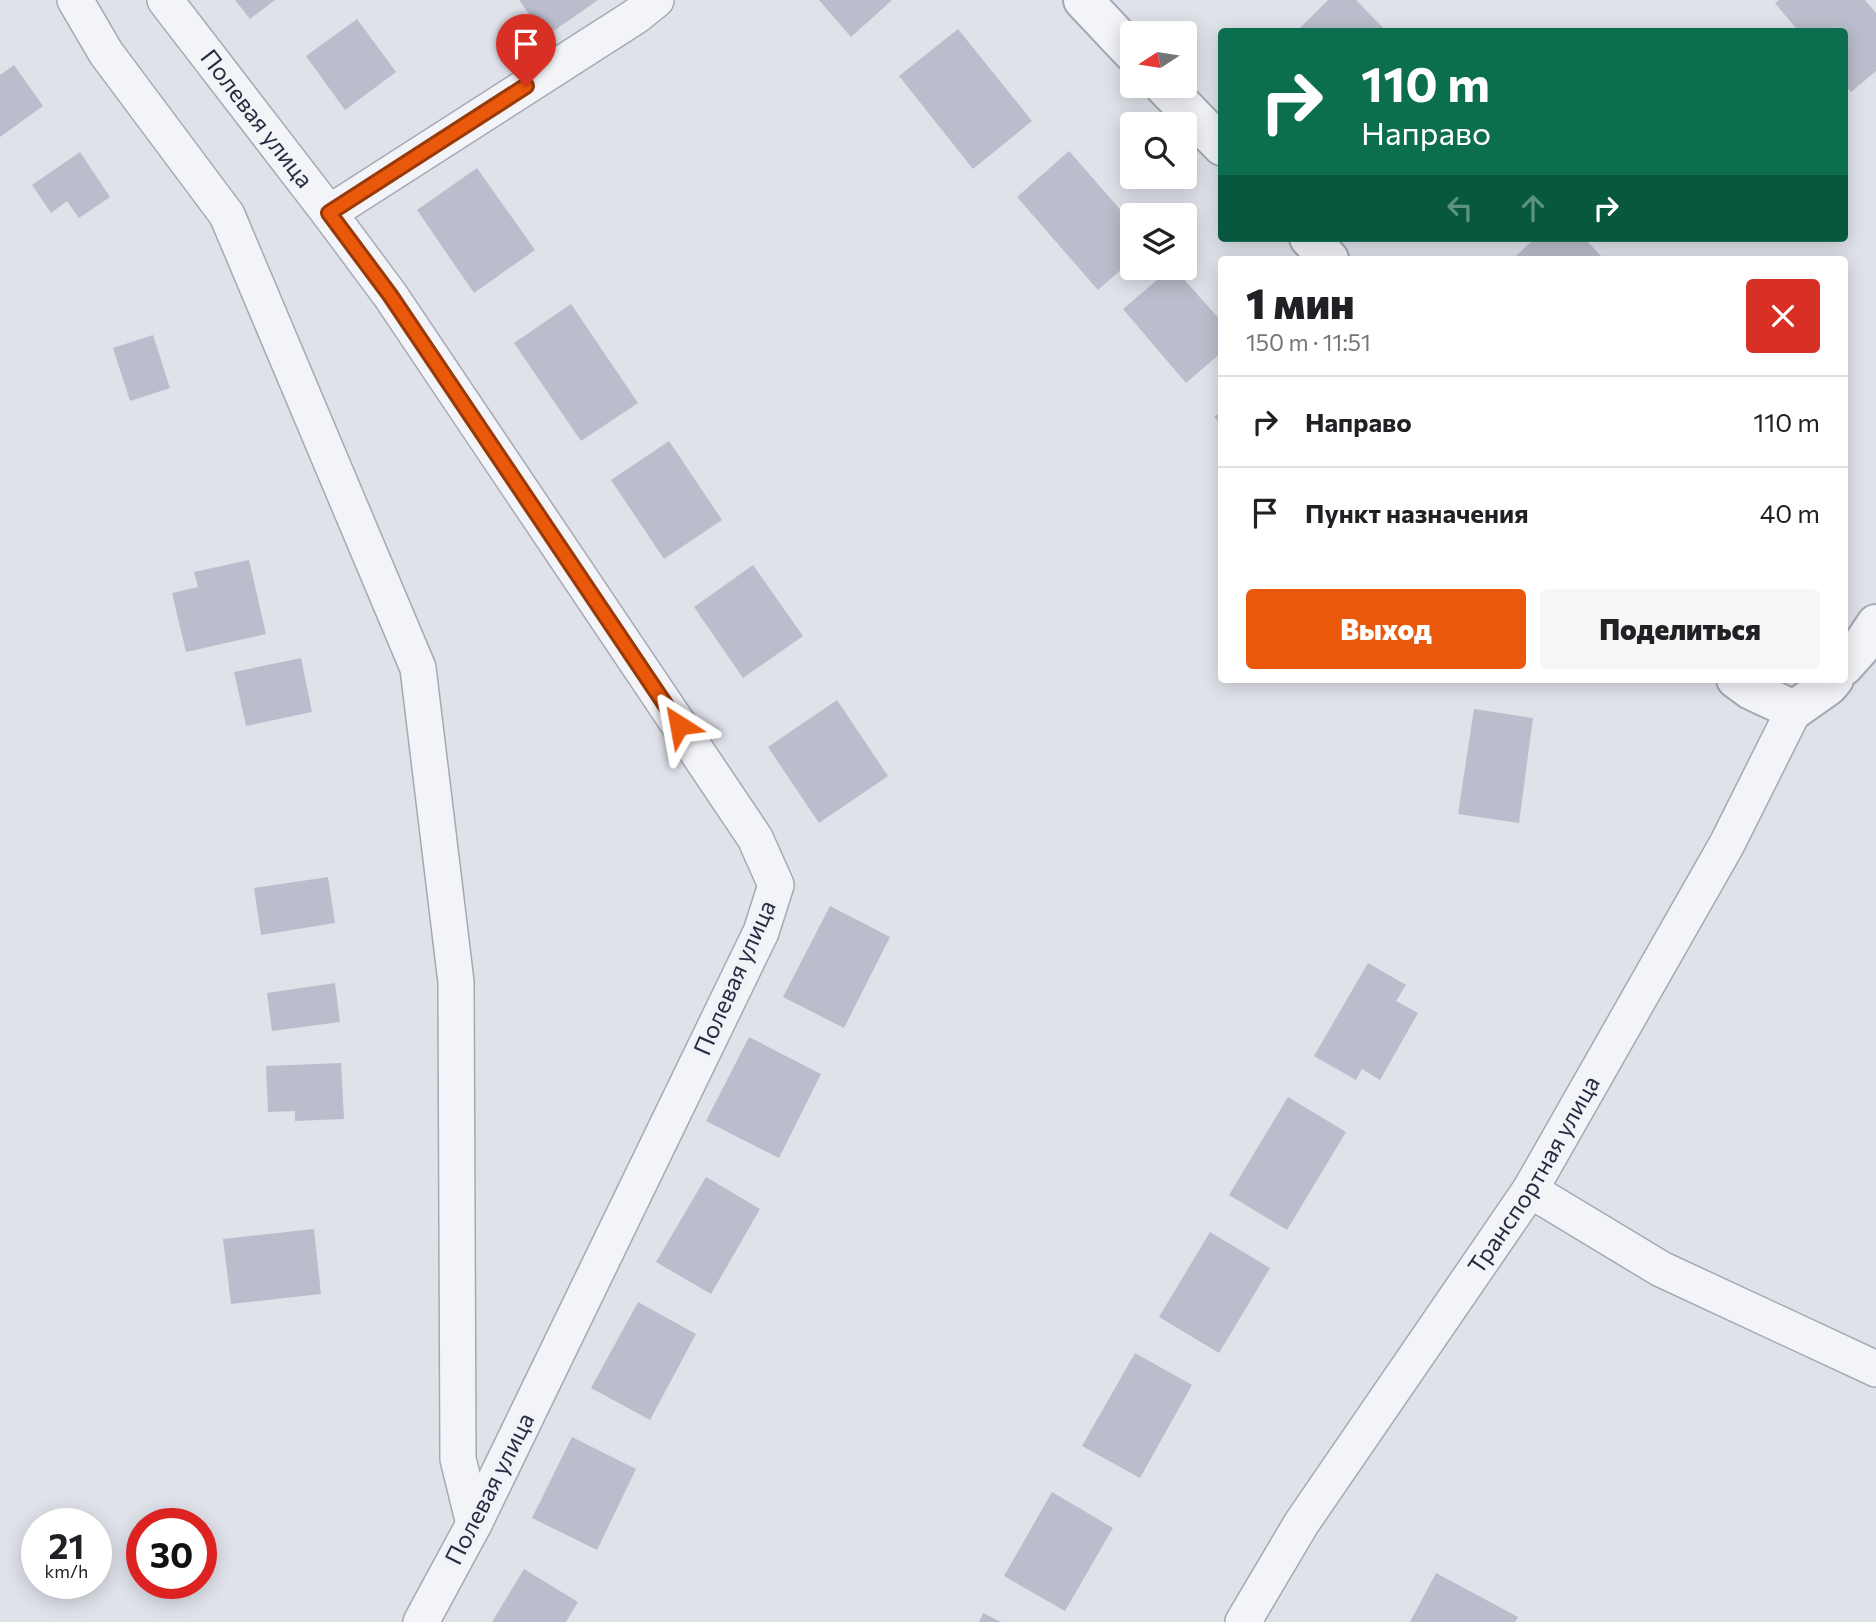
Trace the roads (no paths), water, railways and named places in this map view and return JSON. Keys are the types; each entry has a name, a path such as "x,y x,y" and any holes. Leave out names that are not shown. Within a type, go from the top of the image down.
{"street":[{"path":"75,0 106,53 227,215 418,668 456,982 458,1459 474,1524"},
{"name":"Полевая улица","path":"165,0 398,307 755,838 776,885 761,932 474,1524 421,1622"},
{"path":"329,213 636,16 656,0"},
{"path":"1083,0 1120,39"},
{"path":"1176,98 1218,142"},
{"path":"1313,242 1326,256"},
{"path":"1848,662 1876,624"},
{"path":"1741,683 1794,709 1831,683"},
{"name":"Транспортная улица","path":"1243,1622 1301,1524 1530,1190 1727,844 1794,709"},
{"path":"1530,1190 1661,1269 1876,1369"}]}
